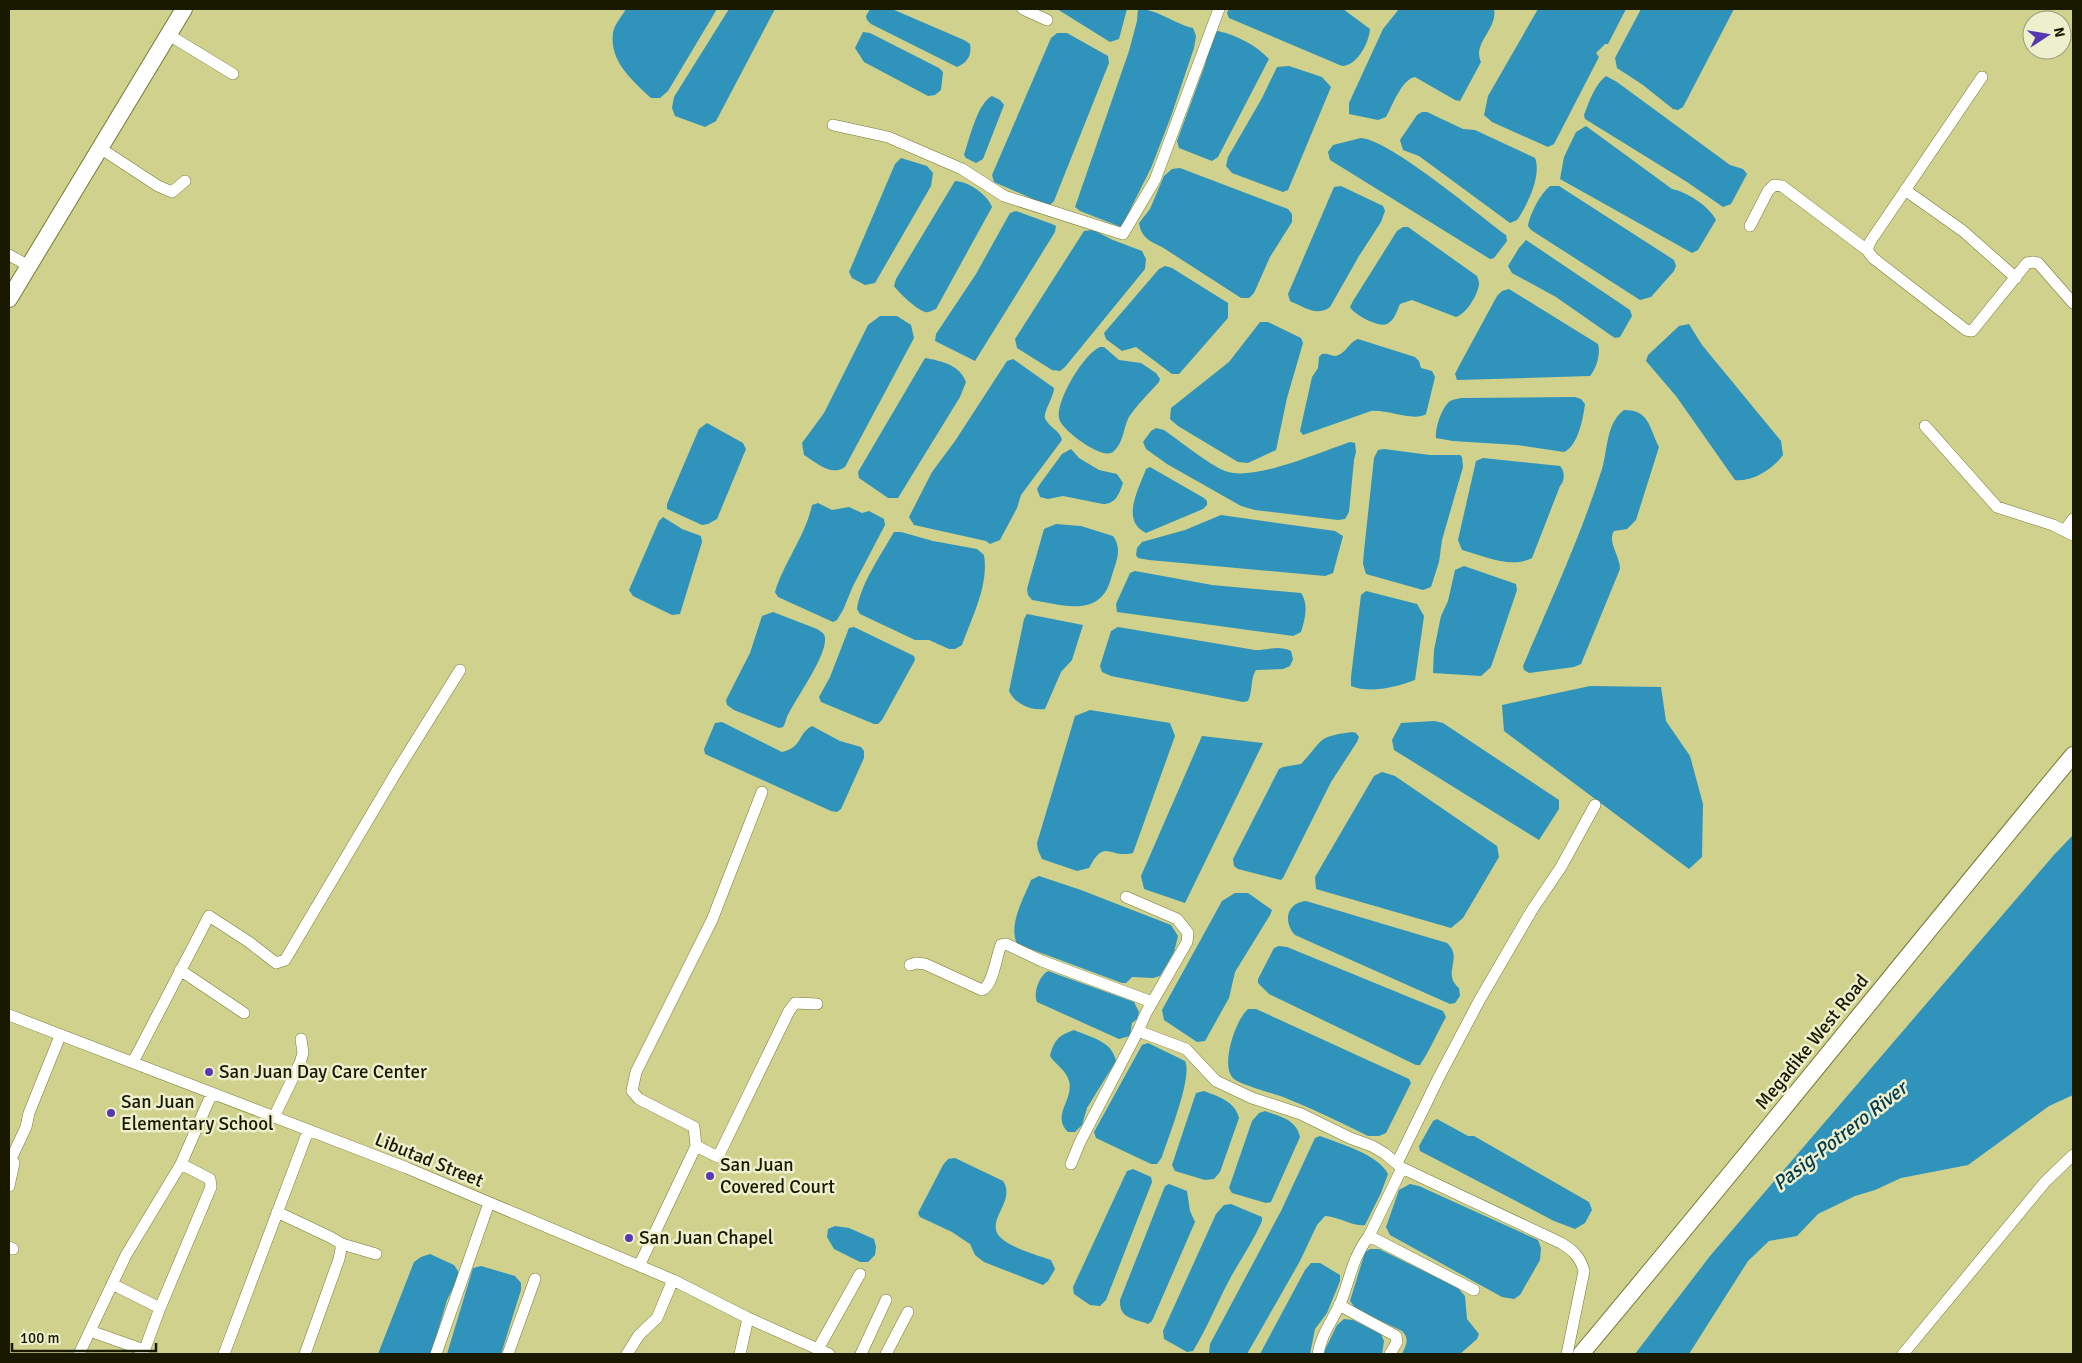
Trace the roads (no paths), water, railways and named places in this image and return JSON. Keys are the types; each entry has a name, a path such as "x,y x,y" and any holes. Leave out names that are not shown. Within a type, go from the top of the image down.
{"street":[{"path":"9,299 184,9"},
{"path":"1024,9 1047,20"},
{"path":"833,125 888,137 962,169 1004,196 1123,234 1155,180 1219,9"},
{"path":"169,35 232,74"},
{"path":"1867,250 1870,242 1982,77"},
{"path":"100,148 158,186 172,192 185,181"},
{"path":"1750,226 1768,191 1774,186 1782,186 1867,250 1873,258 1966,330 1972,331 2027,263 2038,263 2073,302"},
{"path":"1906,190 1976,241 2016,278"},
{"path":"9,255 28,266"},
{"path":"1925,426 1997,507 2031,517 2069,533 2073,519"},
{"path":"133,1062 208,916 249,942 276,963 285,960 396,771 460,670"},
{"name":"Megadike West Road","path":"1581,1354 1722,1186 1927,931 2073,755"},
{"path":"639,1266 696,1146 694,1127 639,1099 632,1091 636,1072 712,920 762,792"},
{"path":"1318,1354 1327,1325 1339,1305 1353,1261 1369,1236 1439,1078 1482,994 1532,910 1561,867 1595,805"},
{"path":"1071,1164 1080,1142 1152,1002 1187,942 1188,933 1177,918 1126,897"},
{"path":"910,964 925,964 982,990 989,984 1001,946 1006,944 1042,961 1152,1002"},
{"path":"180,970 244,1013"},
{"path":"696,1146 718,1157 789,1011 795,1003 817,1004"},
{"name":"Libutad Street","path":"9,1016 407,1168 673,1280 748,1318 824,1352"},
{"path":"1138,1030 1186,1049 1216,1081 1252,1098 1301,1114 1350,1138 1372,1146 1400,1166 1562,1243 1574,1251 1581,1260 1584,1271 1567,1354"},
{"path":"9,1186 14,1163 11,1158 26,1127 29,1113 60,1036"},
{"path":"274,1117 300,1063 303,1053 301,1039"},
{"path":"79,1354 112,1284 144,1223 181,1164 212,1093"},
{"path":"224,1354 308,1130"},
{"path":"1903,1354 2034,1196 2073,1155"},
{"path":"90,1331 143,1352 212,1184 206,1176 181,1164"},
{"path":"436,1354 489,1203"},
{"path":"277,1212 342,1244 376,1254"},
{"path":"1369,1236 1435,1268 1474,1290"},
{"path":"305,1354 342,1244"},
{"path":"824,1352 860,1274"},
{"path":"508,1354 534,1279"},
{"path":"627,1354 640,1335 657,1318 673,1280"},
{"path":"112,1284 160,1308"},
{"path":"861,1354 886,1300"},
{"path":"1339,1305 1396,1336 1397,1342 1390,1354"},
{"path":"886,1354 908,1312"},
{"path":"740,1354 748,1318"}],"water":[{"path":"626,9 717,9 668,91 660,98 651,98 637,85 624,70 615,53 613,33 616,24"},
{"path":"729,9 775,9 716,121 705,127 675,116 672,108 674,97"},
{"path":"870,9 892,9 964,40 970,44 968,58 957,67 871,24 866,16"},
{"path":"1057,9 1127,9 1119,39 1110,42"},
{"path":"1138,9 1152,11 1193,28 1196,36 1194,48 1170,119 1151,168 1126,218 1125,224 1121,227 1080,211 1075,207 1129,51 1137,21"},
{"path":"1229,9 1343,9 1370,29 1365,47 1361,53 1353,62 1342,66 1229,18 1227,13"},
{"path":"1399,9 1494,9 1492,23 1480,49 1481,62 1460,101 1415,77 1410,79 1402,88 1386,117 1378,120 1349,114 1349,103 1383,29"},
{"path":"1538,9 1626,9 1608,44 1605,44 1596,53 1599,57 1554,144 1548,147 1492,122 1484,115 1488,96"},
{"path":"1641,9 1734,9 1683,107 1678,110 1673,109 1643,85 1617,68 1615,58"},
{"path":"1218,31 1245,41 1269,59 1218,157 1212,161 1179,148 1177,141 1205,65 1212,33"},
{"path":"863,32 870,33 939,68 943,72 941,90 935,95 928,96 864,62 855,48"},
{"path":"1057,33 1067,33 1108,56 1109,63 1054,201 1049,206 994,182 992,175 1051,38"},
{"path":"1289,66 1322,77 1331,87 1288,190 1283,192 1232,173 1226,166 1228,157 1262,98 1277,67"},
{"path":"1606,76 1617,82 1730,165 1743,169 1747,174 1731,204 1723,207 1687,182 1585,119 1584,115 1593,94"},
{"path":"992,96 1000,100 1004,105 983,159 976,163 964,155 978,113"},
{"path":"1427,112 1463,129 1475,130 1535,158 1537,173 1535,181 1529,199 1517,220 1510,223 1419,156 1403,150 1400,140 1417,115"},
{"path":"1586,126 1672,189 1691,196 1713,215 1716,220 1698,250 1692,253 1560,179 1564,157 1576,132"},
{"path":"1361,138 1375,142 1393,151 1413,164 1506,235 1507,241 1494,258 1490,259 1330,160 1328,152 1333,145"},
{"path":"901,158 927,166 933,173 931,186 875,283 865,285 852,278 849,272 895,164"},
{"path":"1180,168 1288,209 1292,214 1292,222 1270,257 1254,293 1249,298 1241,298 1150,240 1142,232 1139,223 1150,209 1164,176 1172,169"},
{"path":"955,181 966,183 977,190 990,202 992,207 936,309 925,312 917,308 894,286 896,279"},
{"path":"1341,186 1383,206 1385,211 1381,222 1330,307 1320,311 1310,310 1290,301 1288,294 1334,187"},
{"path":"1550,186 1559,186 1674,260 1676,266 1674,271 1651,297 1640,300 1531,230 1528,226 1533,210"},
{"path":"1016,211 1056,226 1055,232 975,361 935,341 936,334 976,274 1010,213"},
{"path":"1403,227 1408,227 1477,276 1479,284 1476,293 1471,304 1460,315 1456,317 1412,300 1400,304 1392,321 1383,325 1367,320 1350,307 1397,231"},
{"path":"1093,230 1142,251 1146,259 1145,269 1065,367 1060,371 1052,370 1017,348 1015,339 1084,231"},
{"path":"1526,240 1630,310 1632,316 1620,337 1615,338 1556,297 1512,273 1508,266"},
{"path":"1165,266 1172,268 1228,303 1228,318 1179,374 1172,374 1136,347 1122,351 1106,339 1104,333 1159,269"},
{"path":"1509,289 1598,344 1597,361 1590,376 1457,380 1455,374 1497,296 1502,291"},
{"path":"880,316 897,316 911,325 914,338 845,467 840,470 829,469 804,455 802,443 824,413 868,325"},
{"path":"1260,322 1268,322 1301,338 1303,343 1287,398 1276,450 1248,463 1238,462 1178,426 1170,419 1171,408 1229,362"},
{"path":"1689,324 1702,345 1781,441 1783,455 1762,474 1749,479 1735,480 1676,396 1646,361 1648,355 1679,326"},
{"path":"1358,339 1415,357 1419,361 1421,368 1432,371 1435,377 1426,414 1415,417 1371,411 1303,435 1300,431 1312,377 1318,368 1319,357 1322,354 1338,355"},
{"path":"1104,347 1119,360 1141,363 1156,373 1160,379 1129,417 1117,448 1113,452 1108,453 1093,449 1076,438 1063,426 1059,414 1065,393 1078,369 1093,351"},
{"path":"925,358 950,365 963,376 966,382 960,397 898,498 888,498 859,478 858,472"},
{"path":"1013,359 1054,388 1045,418 1062,440 1021,495 1017,508 1000,540 990,544 986,541 914,525 909,517 932,472 955,441 1007,361"},
{"path":"1575,397 1581,399 1585,404 1583,417 1573,444 1564,452 1517,445 1453,441 1436,438 1437,425 1443,411 1449,402 1454,399"},
{"path":"1624,410 1639,413 1648,421 1659,447 1636,520 1627,529 1614,531 1612,535 1620,569 1581,664 1574,667 1529,673 1524,670 1523,666 1584,521 1601,472 1610,430 1613,423"},
{"path":"707,423 743,443 746,449 717,519 702,525 667,509 667,504 699,429"},
{"path":"1156,428 1164,430 1218,468 1237,473 1252,473 1269,469 1350,442 1355,443 1356,452 1349,512 1345,519 1338,520 1255,510 1241,506 1167,464 1146,449 1143,442 1151,431"},
{"path":"1071,449 1079,458 1099,470 1117,474 1123,483 1114,500 1103,504 1063,496 1048,499 1040,497 1037,489 1040,484 1062,454"},
{"path":"1384,449 1430,455 1460,455 1462,457 1463,467 1442,540 1439,562 1431,587 1423,590 1366,574 1363,564 1374,458 1378,450"},
{"path":"1483,458 1560,466 1562,468 1564,479 1532,558 1524,561 1506,562 1462,550 1458,540 1476,461"},
{"path":"1150,467 1204,498 1207,501 1207,505 1203,509 1146,533 1138,527 1134,520 1133,512 1139,486 1146,469"},
{"path":"818,503 832,510 849,507 862,513 869,511 884,519 885,525 853,586 843,610 837,620 833,622 778,597 775,592 805,528 812,505"},
{"path":"1221,515 1335,531 1343,536 1333,573 1325,576 1149,560 1138,558 1136,555 1137,548 1142,542 1185,530"},
{"path":"663,517 682,529 701,536 702,542 680,614 672,615 633,596 629,590 659,521"},
{"path":"1056,524 1081,526 1113,536 1116,540 1118,556 1108,586 1103,595 1088,605 1060,605 1032,600 1028,595 1027,589 1044,529"},
{"path":"894,532 977,549 984,555 984,578 979,601 962,645 955,649 949,649 929,640 915,640 860,614 857,609 867,579"},
{"path":"1464,566 1516,584 1517,590 1491,667 1481,676 1433,673 1434,650 1441,616 1448,601 1455,570"},
{"path":"1135,571 1212,585 1301,593 1306,607 1301,632 1293,636 1117,612 1116,604 1130,573"},
{"path":"1366,591 1417,604 1424,616 1415,680 1400,685 1375,689 1351,686 1361,595"},
{"path":"773,612 817,629 825,636 817,665 783,727 779,728 734,710 727,705 726,700 750,653 762,616"},
{"path":"1027,614 1083,625 1072,660 1061,672 1045,709 1034,709 1024,706 1015,700 1009,691 1024,619"},
{"path":"854,627 914,656 915,660 878,724 821,702 819,697 830,677 849,628"},
{"path":"1118,627 1255,650 1282,648 1291,651 1293,659 1290,666 1283,669 1256,670 1248,701 1243,702 1111,676 1102,672 1100,666 1111,631"},
{"path":"1590,686 1661,687 1666,721 1690,756 1703,804 1702,857 1689,869 1504,731 1502,705"},
{"path":"1090,710 1170,723 1175,736 1133,853 1118,854 1104,851 1099,853 1089,868 1077,871 1042,859 1037,843 1075,716"},
{"path":"1434,721 1443,723 1559,800 1559,809 1539,840 1394,750 1392,740 1401,723"},
{"path":"722,722 782,752 789,750 797,744 807,729 812,726 840,741 861,747 864,751 864,758 841,809 837,812 831,811 705,754 704,749 715,723"},
{"path":"1352,732 1356,733 1359,737 1357,742 1331,782 1283,878 1281,880 1238,869 1234,866 1233,859 1279,769 1301,764 1317,745 1326,738"},
{"path":"1202,736 1263,743 1185,903 1144,889 1141,876"},
{"path":"1382,772 1395,776 1497,846 1499,857 1463,918 1451,928 1316,889 1315,877 1374,776"},
{"name":"Pasig-Potrero River","path":"2073,835 2073,1095 2049,1106 1968,1165 1901,1178 1875,1190 1855,1196 1818,1214 1797,1236 1769,1241 1748,1261 1689,1354 1635,1354 1710,1256"},
{"path":"1039,876 1171,925 1178,936 1174,952 1160,976 1153,978 1132,977 1126,983 1122,983 1017,944 1014,928 1018,911 1031,880"},
{"path":"1235,893 1248,893 1272,910 1235,972 1229,998 1205,1041 1197,1042 1164,1020 1162,1010 1222,901"},
{"path":"1306,901 1447,943 1454,954 1452,977 1459,988 1460,996 1455,1003 1450,1004 1295,935 1289,924 1288,914 1294,905"},
{"path":"1279,946 1287,947 1443,1011 1446,1017 1420,1065 1416,1065 1269,994 1258,983 1258,979 1274,948"},
{"path":"1048,971 1134,1002 1139,1012 1137,1019 1132,1023 1130,1036 1119,1039 1037,1002 1038,985"},
{"path":"1248,1009 1256,1009 1409,1079 1411,1083 1386,1133 1379,1136 1368,1136 1298,1103 1234,1079 1228,1064 1231,1043 1243,1014"},
{"path":"1074,1030 1106,1045 1114,1054 1116,1061 1087,1108 1082,1125 1075,1132 1068,1132 1063,1126 1062,1113 1069,1095 1069,1081 1050,1056 1053,1046 1058,1039"},
{"path":"1148,1043 1185,1061 1187,1069 1179,1108 1162,1157 1157,1164 1151,1164 1096,1138 1094,1132 1142,1045"},
{"path":"1204,1091 1221,1098 1234,1107 1239,1118 1220,1172 1214,1179 1205,1180 1175,1171 1172,1165 1196,1093"},
{"path":"1265,1111 1291,1122 1300,1137 1271,1202 1266,1203 1232,1193 1229,1188 1252,1121 1259,1113"},
{"path":"1437,1119 1468,1136 1474,1136 1589,1202 1592,1210 1585,1223 1575,1229 1554,1221 1420,1151 1419,1146 1433,1121"},
{"path":"1320,1136 1367,1155 1383,1167 1388,1174 1365,1225 1325,1216 1317,1225 1300,1261 1247,1354 1209,1354 1210,1344 1281,1211 1315,1138"},
{"path":"955,1158 1003,1181 1006,1196 997,1218 996,1232 1011,1245 1051,1260 1055,1269 1048,1281 1043,1285 984,1262 975,1255 970,1244 952,1232 920,1217 918,1213 943,1165 948,1159"},
{"path":"1133,1169 1151,1177 1152,1182 1106,1300 1100,1306 1090,1305 1074,1294 1073,1287 1127,1171"},
{"path":"1169,1184 1187,1191 1190,1211 1195,1222 1152,1321 1148,1324 1132,1319 1124,1314 1120,1306 1120,1300 1165,1186"},
{"path":"1410,1184 1419,1186 1538,1240 1541,1248 1540,1260 1520,1295 1514,1299 1502,1297 1390,1235 1386,1227 1399,1190"},
{"path":"1231,1204 1262,1217 1262,1221 1193,1351 1187,1352 1164,1339 1163,1331 1216,1214 1224,1205"},
{"path":"835,1226 849,1228 874,1239 875,1255 868,1262 860,1262 834,1249 827,1237 828,1229"},
{"path":"1370,1249 1379,1249 1458,1288 1465,1296 1467,1319 1479,1334 1477,1339 1460,1354 1402,1354 1407,1339 1402,1331 1356,1309 1350,1301 1365,1252"},
{"path":"430,1254 454,1265 458,1271 458,1278 447,1300 431,1354 378,1354 414,1262"},
{"path":"1311,1263 1320,1263 1340,1275 1340,1281 1327,1313 1315,1329 1310,1354 1260,1354 1305,1270"},
{"path":"481,1266 515,1276 521,1283 521,1290 501,1354 447,1354 473,1268"},
{"path":"1344,1319 1353,1320 1381,1334 1384,1341 1382,1354 1323,1354 1337,1325"}],"place":[{"name":"San Juan Day Care Center","path":"209,1072"},
{"name":"San Juan Elementary School","path":"111,1113"},
{"name":"San Juan Covered Court","path":"710,1176"},
{"name":"San Juan Chapel","path":"629,1238"}]}
